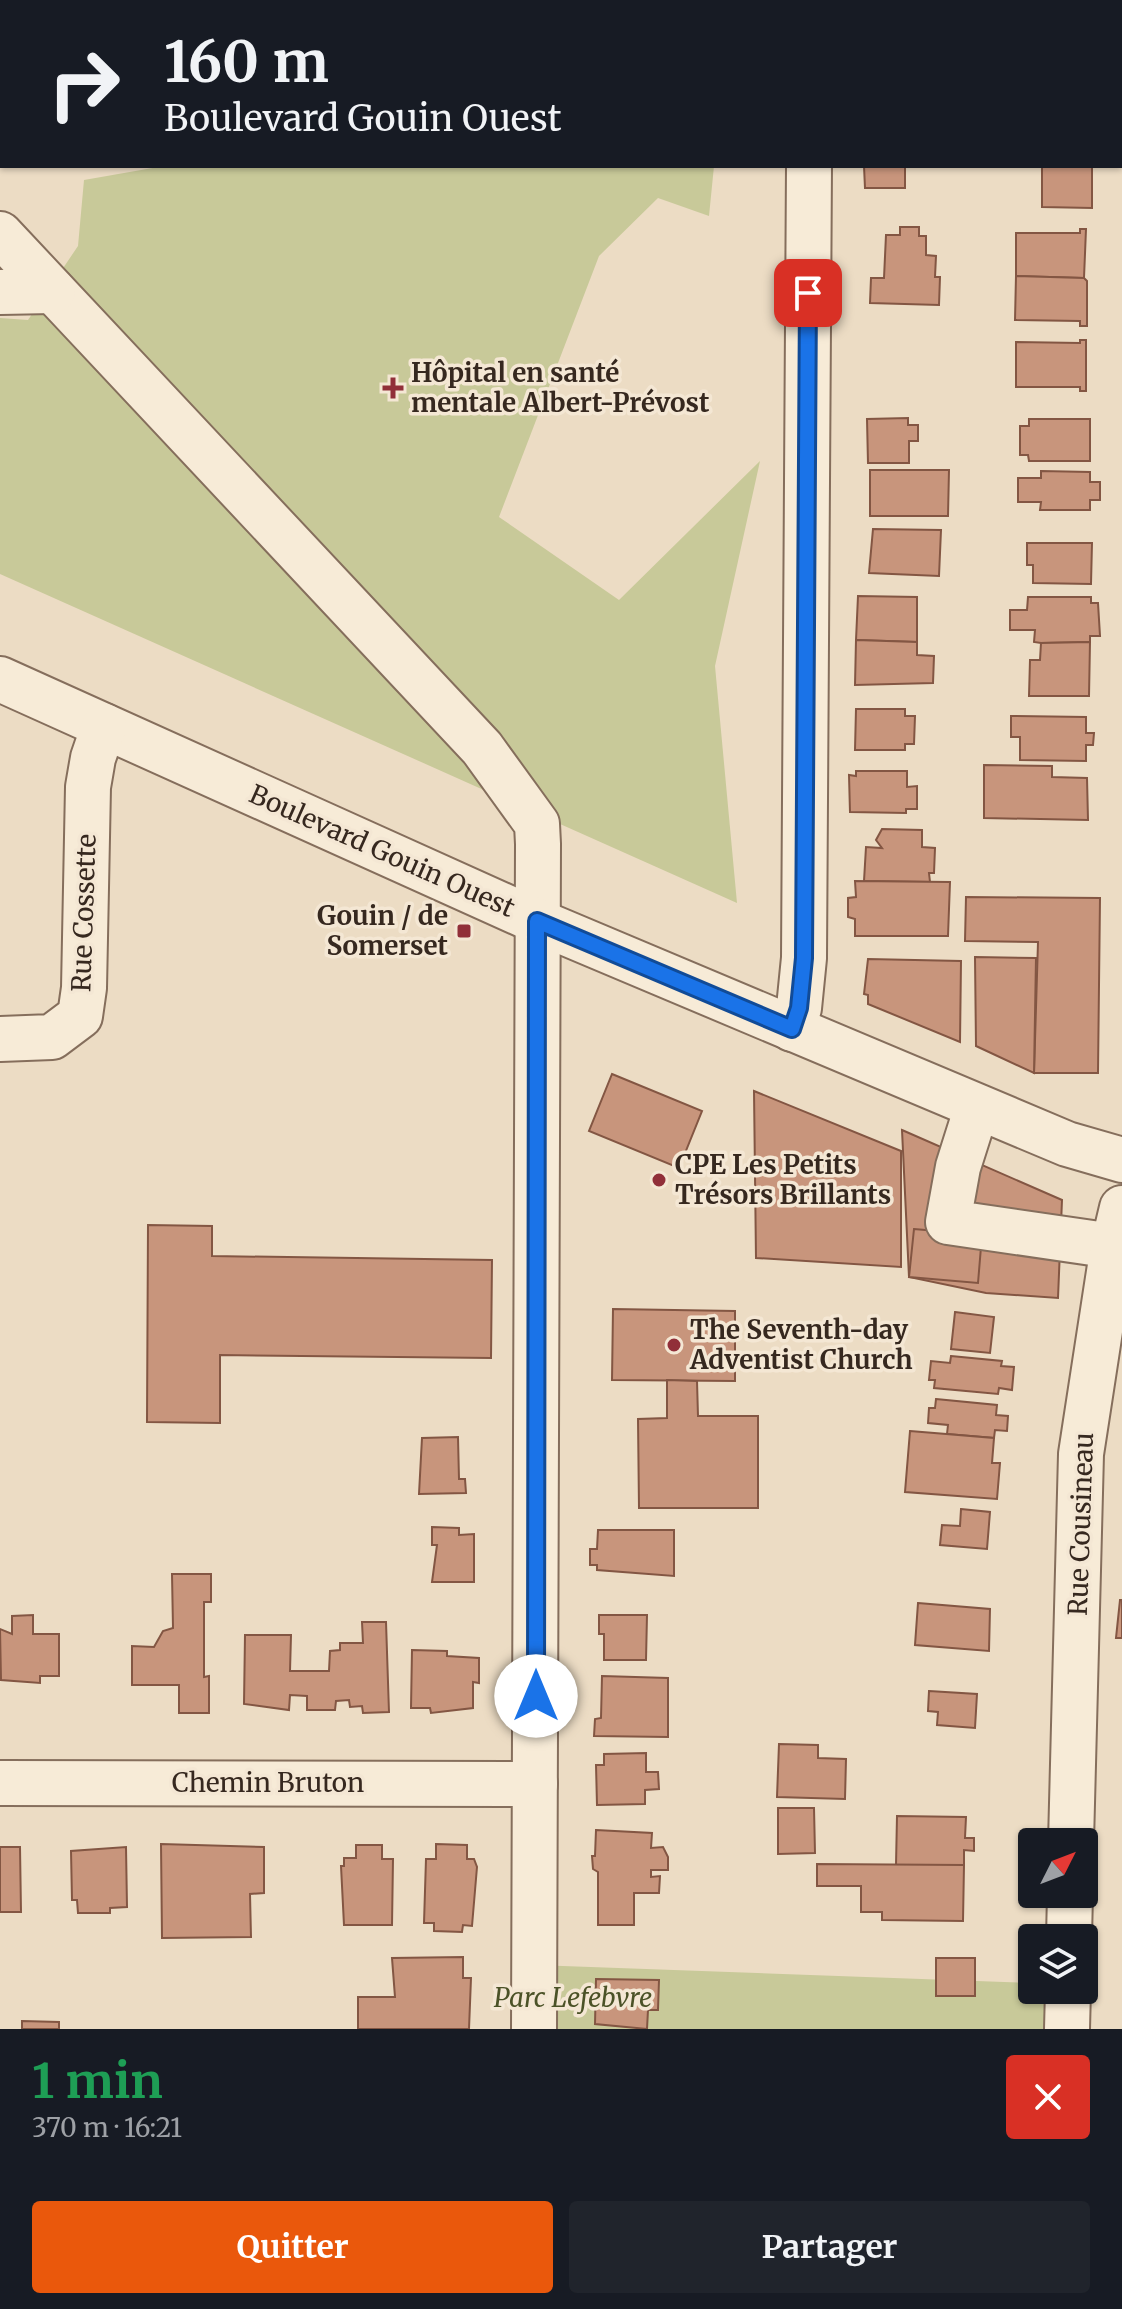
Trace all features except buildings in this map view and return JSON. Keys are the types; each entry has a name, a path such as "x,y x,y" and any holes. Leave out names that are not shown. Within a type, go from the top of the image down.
{"street":[{"path":"792,1029 799,1008 804,958 809,168"},
{"path":"0,234 482,748 537,824 534,2029"},
{"path":"0,292 53,291"},
{"name":"Boulevard Gouin Ouest","path":"0,679 537,921 1067,1144 1122,1160"},
{"name":"Rue Cossette","path":"0,1039 52,1037 80,1016 84,988 88,787 93,758 104,726"},
{"path":"977,1107 958,1167 948,1222 1117,1227"},
{"name":"Rue Cousineau","path":"1071,1828 1081,1454 1117,1227"},
{"name":"Chemin Bruton","path":"0,1783 535,1784"},
{"path":"1067,2029 1068,2004"}],"green space":[{"name":"Hôpital en santé mentale Albert-Prévost","path":"153,168 714,168 709,216 658,198 599,256 499,517 619,600 760,461 715,666 737,903 0,574 0,318 28,320 78,246 84,180"},
{"name":"Parc Lefebvre","path":"535,1965 1018,1982 1018,2004 1068,2004 1067,2029 534,2029"}],"place":[{"name":"Hôpital en santé mentale Albert-Prévost","path":"393,388"},
{"name":"Gouin / de Somerset","path":"464,931"},
{"name":"CPE Les Petits Trésors Brillants","path":"659,1180"},
{"name":"The Seventh-day Adventist Church","path":"674,1345"}],"route":[{"path":"536,1696 539,1256 537,921 792,1029 799,1008 804,958 808,293"}]}
